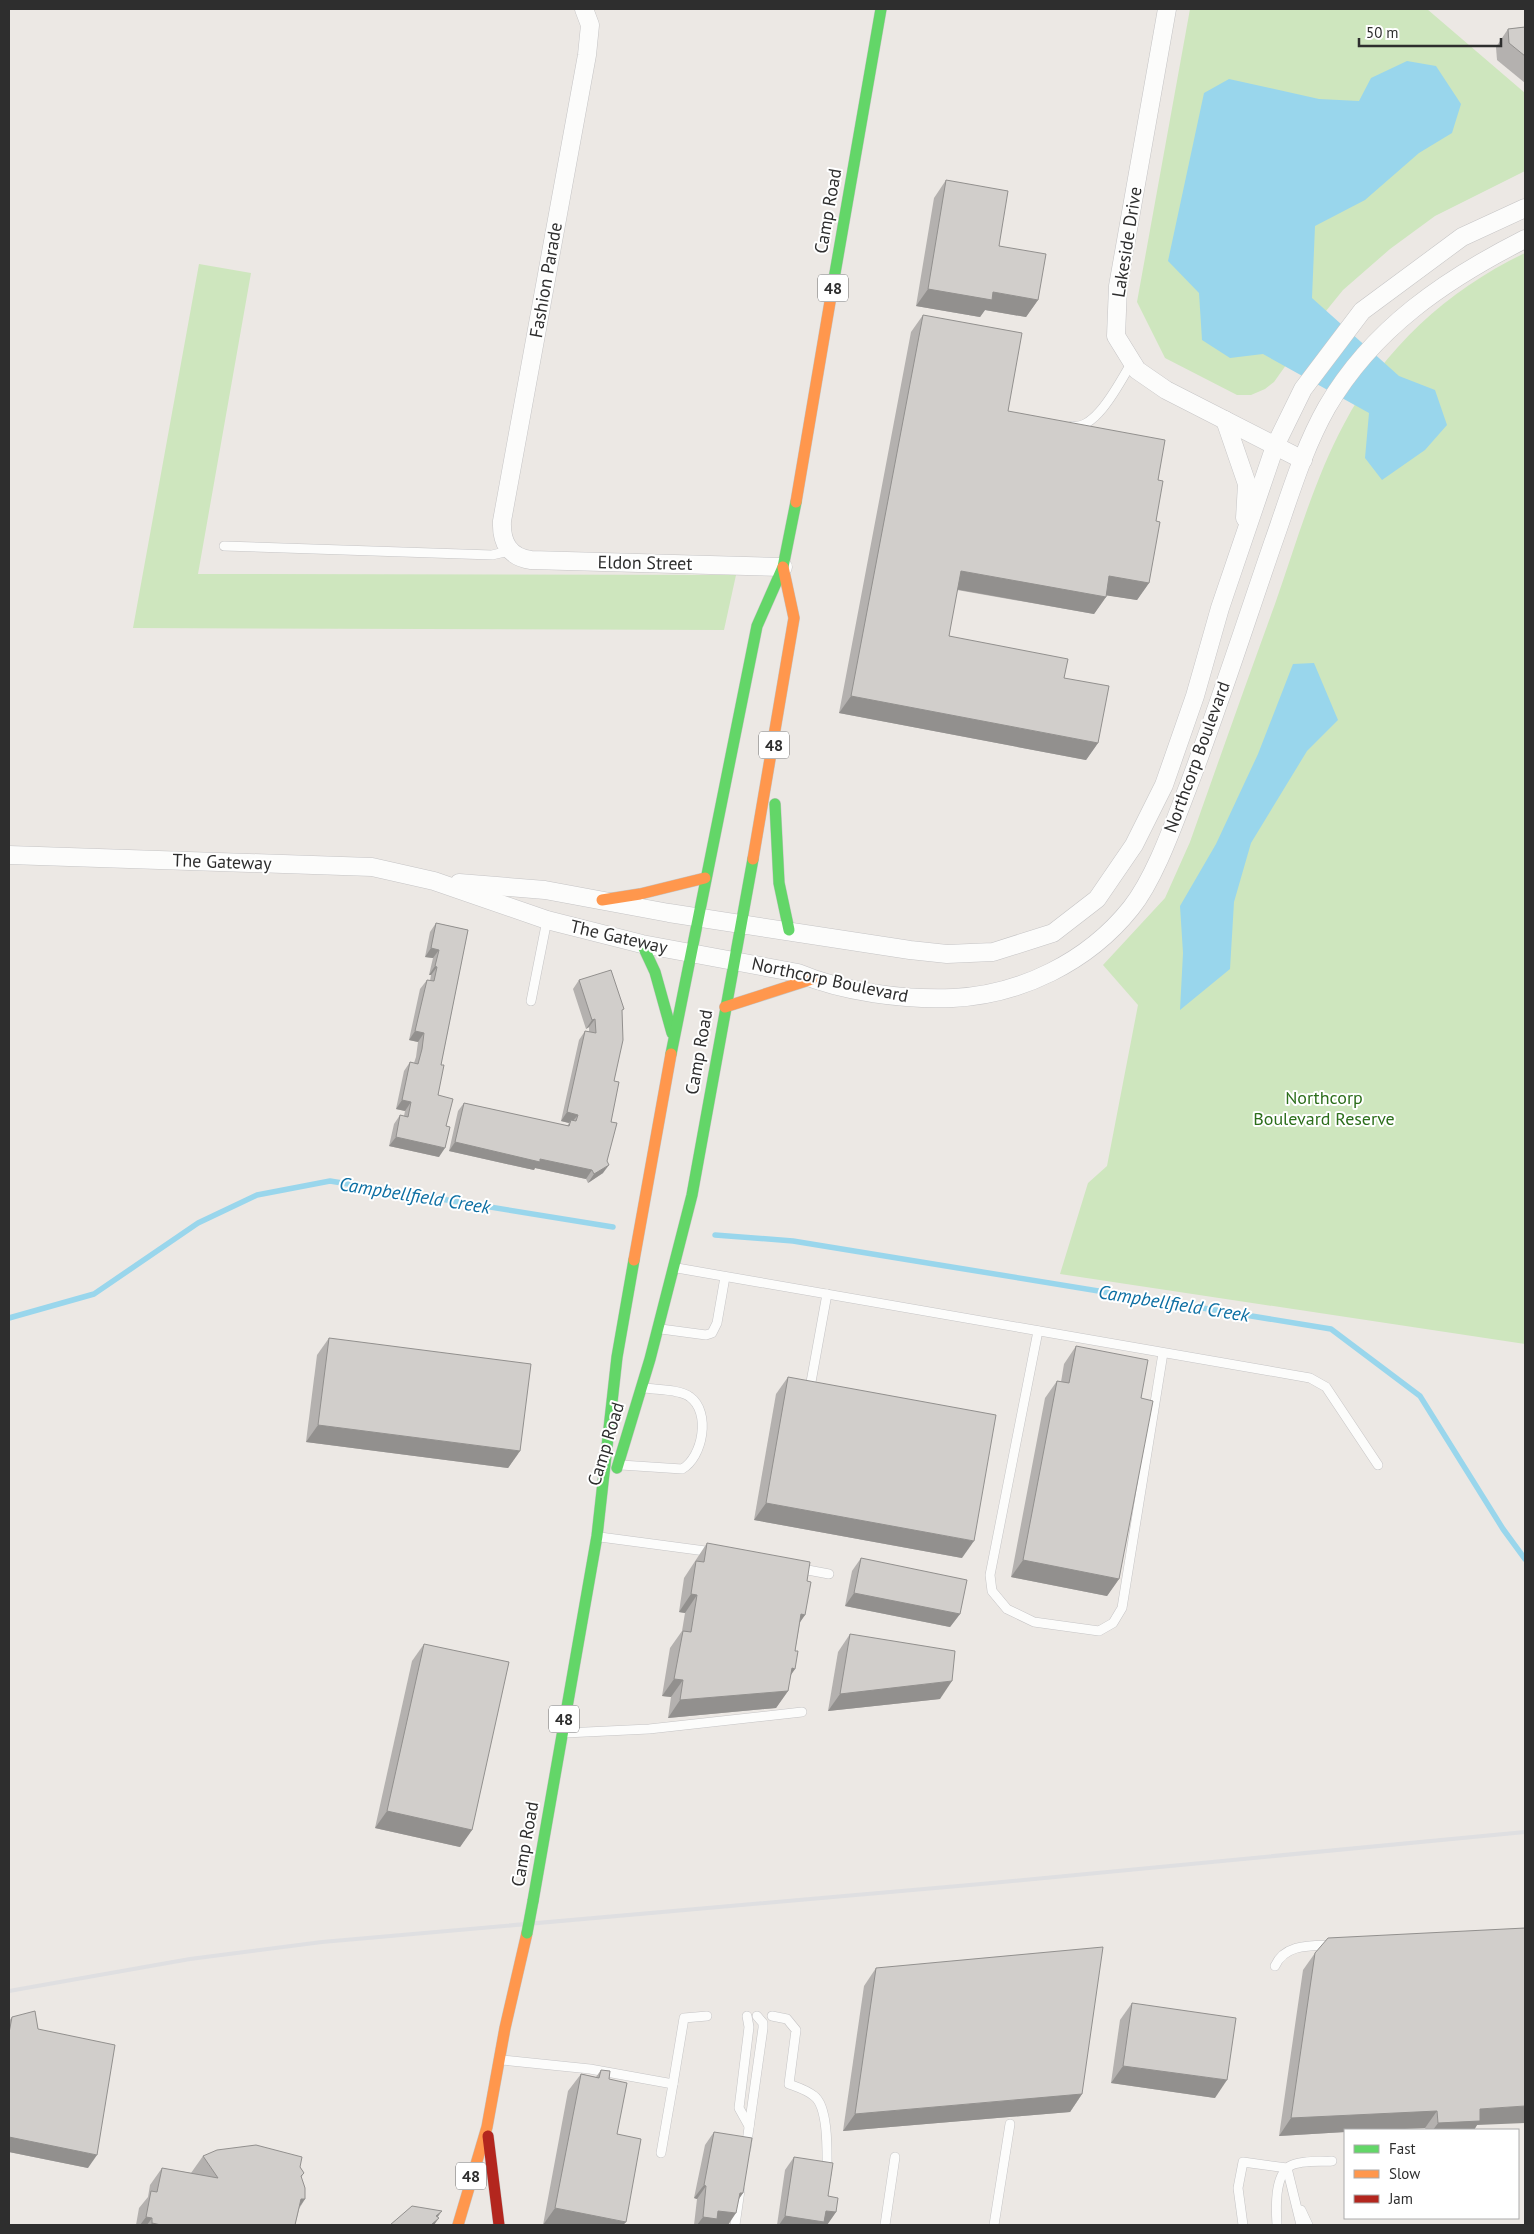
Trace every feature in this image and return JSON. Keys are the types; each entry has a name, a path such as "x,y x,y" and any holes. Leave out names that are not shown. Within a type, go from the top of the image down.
{"main road":[{"name":"Camp Road","path":"458,2225 487,2127 528,1933 597,1536 617,1358 674,1039 757,626 783,567 797,497 881,9"},
{"name":"Camp Road","path":"597,1536 658,1329 692,1195 775,740 794,618 783,567"},
{"path":"775,740 776,861 778,884 789,930"},
{"path":"602,900 640,894 705,878"},
{"path":"642,944 655,972 674,1039"},
{"path":"725,1007 812,979"},
{"name":"Camp Road","path":"487,2127 499,2225"}],"street":[{"name":"Fashion Parade","path":"510,551 501,533 502,521 587,55 590,25 584,9"},
{"name":"Lakeside Drive","path":"1166,9 1118,286 1116,336 1136,370 1166,390 1303,460"},
{"name":"Northcorp Boulevard","path":"690,952 798,973 812,979 898,998 964,997 991,994 1048,975 1106,934 1132,907 1173,826 1206,700 1220,608 1244,542 1274,446 1303,389 1362,311 1462,238 1525,208"},
{"name":"Northcorp Boulevard","path":"697,917 910,950 947,954 994,952 1053,932 1097,899 1134,844 1206,700 1303,460 1326,408 1364,355 1378,339 1442,285 1487,258 1525,239"},
{"path":"1225,420 1247,484 1244,542"},
{"name":"Eldon Street","path":"510,551 520,558 531,560 783,567"},
{"name":"The Gateway","path":"9,855 372,867 434,881 547,920 642,944 690,952"},
{"name":"The Gateway","path":"434,881 545,890 697,917"}],"lane":[{"path":"1058,424 1078,427 1096,417 1132,362"},
{"path":"224,546 492,555 510,551"},
{"path":"531,1001 547,920"},
{"path":"674,1268 1310,1378 1326,1387 1378,1465"},
{"path":"658,1329 706,1335 712,1333 717,1323 725,1277"},
{"path":"809,1393 827,1294"},
{"path":"1038,1331 990,1575 992,1592 1007,1609 1034,1622 1099,1631 1113,1623 1122,1608 1164,1353"},
{"path":"618,1465 682,1469 694,1457 698,1446 702,1430 701,1415 691,1398 685,1394 641,1388"},
{"path":"597,1536 721,1554"},
{"path":"790,1566 829,1574"},
{"path":"562,1733 648,1728 802,1712"},
{"path":"1275,1966 1278,1959 1290,1949 1348,1944"},
{"path":"661,2153 684,2018 706,2016"},
{"path":"747,2016 749,2027 739,2108 750,2126"},
{"path":"744,2162 764,2028 763,2022 757,2016"},
{"path":"772,2016 787,2019 796,2030 789,2084 816,2097 821,2106 825,2127 827,2185"},
{"path":"500,2060 590,2069 673,2084"},
{"path":"994,2225 1010,2124"},
{"path":"886,2225 895,2157"},
{"path":"1244,2225 1238,2188 1243,2162 1287,2168 1296,2164 1332,2162"},
{"path":"1287,2168 1296,2198 1301,2225"},
{"path":"1277,2225 1276,2202 1278,2185 1287,2168"},
{"path":"735,2225 742,2180"},
{"path":"1296,2198 1308,2225"}],"green space":[{"path":"1190,9 1427,9 1525,93 1525,171 1435,216 1390,249 1343,290 1313,327 1274,382 1265,389 1251,395 1237,395 1165,358 1137,302"},
{"name":"Northcorp Boulevard Reserve","path":"1525,253 1525,1344 1060,1274 1088,1183 1107,1166 1138,1005 1103,965 1165,898 1190,842 1306,512 1333,445 1360,396 1378,370 1421,323 1470,284"},
{"path":"199,264 251,273 198,574 736,575 724,630 133,628"}],"water":[{"path":"1407,61 1436,66 1461,104 1452,133 1419,153 1365,200 1315,226 1312,298 1399,376 1435,390 1447,425 1425,450 1382,480 1365,458 1369,413 1263,354 1230,358 1202,340 1199,293 1168,261 1204,93 1229,79 1319,99 1359,101 1371,78"},
{"path":"1314,663 1338,720 1307,751 1251,843 1234,902 1230,969 1180,1010 1183,953 1180,906 1216,844 1258,754 1293,664"}],"building":[{"path":"1525,27 1525,56 1509,43 1508,29"},
{"path":"946,180 1008,191 999,246 1046,254 1038,300 993,292 992,300 928,289"},
{"path":"923,315 1022,333 1008,411 1165,440 1158,480 1163,481 1156,521 1160,522 1149,583 1109,576 1106,597 961,571 949,636 1068,659 1064,678 1109,686 1098,743 851,696"},
{"path":"436,923 468,930 441,1065 444,1065 438,1095 453,1099 446,1126 450,1127 445,1148 396,1137 400,1115 408,1117 411,1102 402,1100 410,1062 418,1064 422,1049 424,1033 415,1031 427,980 434,981 437,967 435,966 439,950 431,948"},
{"path":"611,970 624,1009 622,1010 623,1040 614,1081 619,1082 611,1122 617,1123 607,1161 609,1165 594,1174 592,1170 540,1159 540,1162 455,1142 464,1103 569,1126 571,1120 576,1121 578,1115 567,1112 585,1031 596,1033 595,1019 592,1020 579,980"},
{"path":"329,1338 531,1364 520,1451 318,1425"},
{"path":"1076,1346 1148,1360 1141,1398 1153,1401 1119,1579 1023,1560 1057,1381 1069,1383"},
{"path":"788,1377 996,1415 974,1541 766,1503"},
{"path":"707,1543 810,1562 807,1581 811,1582 805,1615 801,1614 795,1651 798,1651 795,1669 792,1668 788,1691 680,1700 683,1680 674,1679 683,1631 691,1632 697,1595 691,1594 696,1561 704,1562"},
{"path":"861,1558 967,1580 960,1614 854,1593"},
{"path":"850,1634 955,1651 952,1681 840,1694"},
{"path":"424,1644 509,1662 472,1830 387,1811"},
{"path":"1525,1928 1525,2106 1480,2109 1480,2121 1438,2123 1437,2111 1291,2118 1315,1953 1328,1938"},
{"path":"1103,1947 1082,2094 855,2114 876,1968"},
{"path":"1132,2003 1236,2018 1227,2080 1123,2066"},
{"path":"35,2011 38,2029 115,2045 97,2155 9,2137 9,2033 12,2017"},
{"path":"601,2070 610,2071 609,2079 627,2083 617,2134 641,2139 626,2222 555,2208 581,2074 599,2078"},
{"path":"714,2132 752,2138 743,2193 740,2193 736,2213 718,2211 717,2219 703,2217 706,2186 704,2185"},
{"path":"256,2145 302,2157 300,2167 304,2173 301,2176 305,2188 305,2199 301,2199 295,2225 161,2225 152,2223 152,2218 146,2217 151,2191 157,2192 162,2168 218,2178 203,2156 217,2150"},
{"path":"794,2157 833,2163 828,2196 838,2198 836,2212 826,2211 824,2222 785,2216"},
{"path":"412,2206 442,2211 436,2216 439,2218 431,2225 390,2225"}],"waterway":[{"name":"Campbellfield Creek","path":"9,1318 94,1294 198,1223 257,1195 330,1181 613,1227"},
{"name":"Campbellfield Creek","path":"715,1235 793,1241 1331,1329 1420,1396 1503,1529 1525,1559"}],"railway":[{"path":"9,1991 190,1959 322,1942 981,1884 1525,1832"}],"traffic: fast":[{"path":"831,296 881,9"},
{"path":"671,1054 757,626 783,567 796,502"},
{"path":"775,804 779,883 789,930"},
{"path":"617,1468 650,1359 692,1195 753,859"},
{"path":"642,944 655,972 672,1033"},
{"path":"533,1901 597,1536 617,1357 634,1260"},
{"path":"527,1933 533,1901"}],"traffic: slow":[{"path":"796,502 831,296"},
{"path":"753,859 794,618 783,567"},
{"path":"602,900 640,894 705,878"},
{"path":"725,1007 812,979"},
{"path":"634,1260 671,1054"},
{"path":"458,2225 487,2127 505,2028 527,1933"}],"traffic: jam":[{"path":"488,2136 499,2225"}]}
